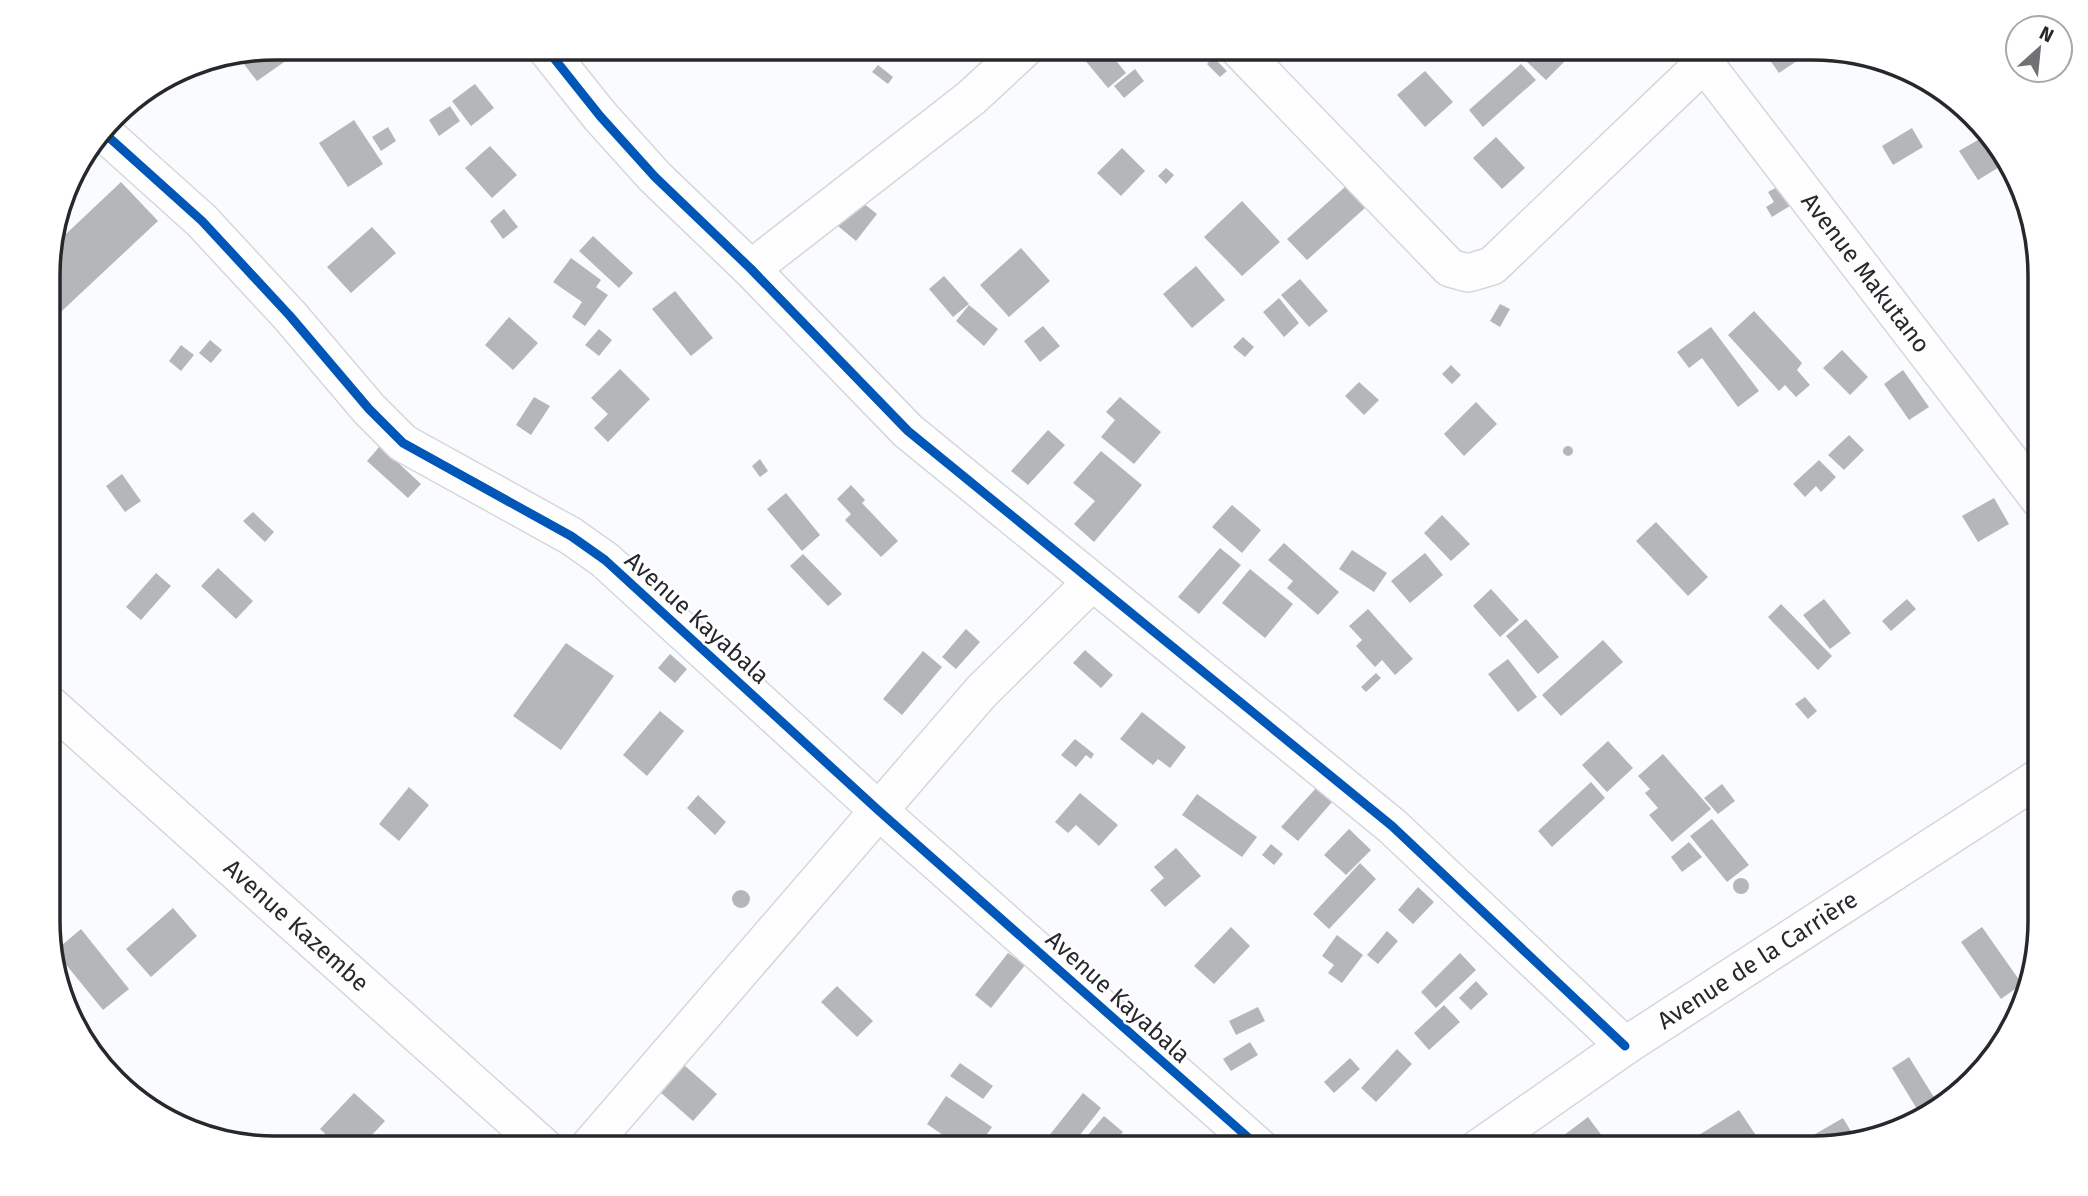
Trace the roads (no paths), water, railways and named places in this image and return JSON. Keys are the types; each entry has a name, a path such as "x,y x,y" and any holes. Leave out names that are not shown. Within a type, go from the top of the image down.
{"street":[{"path":"555,59 600,116 655,177 751,269 908,431 1392,826 1625,1046"},
{"path":"751,269 971,98 1013,59"},
{"path":"1249,59 1450,268 1468,273 1492,266 1694,59"},
{"name":"Avenue Makutano","path":"1699,59 2028,484"},
{"name":"Avenue Kayabala","path":"109,138 202,221 290,316 369,409 403,443 571,536 605,560 878,810 1245,1136"},
{"path":"598,1136 981,692 1091,583"},
{"name":"Avenue Kazembe","path":"60,714 531,1136"},
{"name":"Avenue de la Carrière","path":"1496,1136 1625,1046 2028,785"}]}
